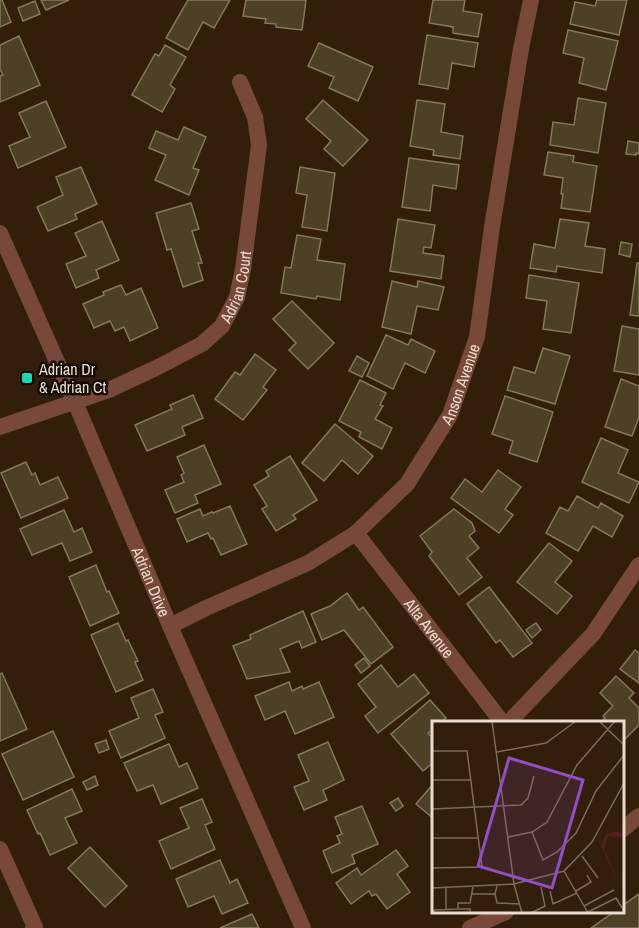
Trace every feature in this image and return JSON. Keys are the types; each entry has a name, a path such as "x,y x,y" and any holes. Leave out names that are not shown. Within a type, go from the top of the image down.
{"street":[{"name":"Anson Avenue","path":"170,626 308,563 356,533 407,484 450,416 477,338 492,227 531,0"},
{"name":"Adrian Court","path":"0,427 109,390 202,344 222,326 237,297 243,269 258,145 255,117 240,82"},
{"name":"Adrian Drive","path":"0,233 303,928"},
{"name":"Alta Avenue","path":"356,533 500,721"},
{"path":"512,721 593,634 639,565"},
{"path":"624,828 639,816"},
{"path":"0,849 35,927 33,928"},
{"path":"470,928 504,913"}],"building":[{"path":"0,0 11,22 0,27"},
{"path":"41,0 69,0 46,10"},
{"path":"188,0 230,0 214,28 203,22 188,50 166,38"},
{"path":"246,0 306,0 302,30 276,27 276,24 265,23 266,19 243,16"},
{"path":"433,0 465,0 463,11 482,14 478,37 453,33 453,27 429,23"},
{"path":"597,0 627,0 619,35 570,24 575,2 595,6"},
{"path":"35,1 40,14 23,21 18,8"},
{"path":"568,30 618,41 606,90 579,83 584,58 563,53"},
{"path":"427,35 478,43 474,67 452,63 448,89 419,84"},
{"path":"19,36 40,85 0,102 0,76 3,75 0,69 0,45"},
{"path":"319,43 373,67 358,101 329,88 334,77 308,66"},
{"path":"165,45 186,57 170,85 175,89 162,112 132,95 155,54 159,56"},
{"path":"578,98 606,103 598,153 550,145 553,122 574,125"},
{"path":"323,100 368,140 343,166 324,149 331,141 306,119"},
{"path":"417,100 445,104 441,132 463,136 460,159 433,155 434,150 410,146"},
{"path":"46,101 66,147 18,168 9,146 30,137 19,113"},
{"path":"184,127 206,137 193,168 199,170 189,195 155,180 166,155 149,148 156,131 178,140"},
{"path":"628,141 639,143 639,154 626,154"},
{"path":"548,152 574,156 573,162 597,166 590,212 561,208 563,178 544,175"},
{"path":"409,158 459,165 456,189 433,185 430,211 402,207"},
{"path":"81,167 97,204 75,214 77,219 48,231 37,207 63,195 56,177"},
{"path":"300,167 335,173 327,231 302,227 307,195 296,193"},
{"path":"191,203 199,229 192,231 202,263 198,263 203,280 183,287 171,249 167,250 156,213"},
{"path":"398,219 435,225 431,248 424,247 423,253 444,256 441,279 390,271"},
{"path":"560,219 589,223 585,246 605,249 602,273 557,266 556,272 530,268 534,244 555,248"},
{"path":"102,221 119,260 96,270 99,278 76,288 66,264 86,256 75,233"},
{"path":"297,235 321,239 317,260 345,264 340,300 317,296 316,299 281,293 285,267 291,268"},
{"path":"621,242 632,244 630,257 619,254"},
{"path":"637,263 639,263 639,316 630,315"},
{"path":"529,275 579,283 571,333 543,329 547,301 526,298"},
{"path":"392,281 417,287 418,281 444,287 438,310 417,306 411,334 382,327"},
{"path":"121,285 126,295 141,288 158,328 130,341 124,327 115,331 110,321 94,328 83,304"},
{"path":"292,301 334,343 308,369 289,350 296,343 273,319"},
{"path":"622,326 639,329 639,375 614,371"},
{"path":"386,335 408,345 411,339 435,351 425,373 405,363 393,389 367,376"},
{"path":"543,348 570,356 555,404 507,390 514,367 535,373"},
{"path":"255,354 276,370 263,387 267,390 243,420 215,399 235,372 240,375"},
{"path":"357,356 369,363 362,377 349,371"},
{"path":"621,379 639,386 639,417 632,436 605,427"},
{"path":"360,380 386,393 380,405 383,406 375,419 392,428 382,449 359,437 361,432 339,421"},
{"path":"193,395 203,418 182,427 185,435 147,451 135,425 172,409 170,405"},
{"path":"505,396 553,412 537,462 509,453 513,441 492,434"},
{"path":"335,424 373,456 358,474 342,460 324,481 302,463"},
{"path":"601,438 628,450 618,473 639,482 629,503 582,482"},
{"path":"204,445 221,484 195,495 198,503 175,513 165,490 184,482 181,475 184,473 177,457"},
{"path":"290,456 317,500 293,515 296,519 276,531 262,509 267,506 254,485 269,476 266,471"},
{"path":"26,462 32,475 35,473 40,485 58,477 68,498 21,518 1,473"},
{"path":"498,470 521,487 505,509 513,515 499,533 451,498 465,479 482,492"},
{"path":"577,496 598,508 601,503 623,516 612,537 593,526 578,551 546,533 560,507 568,511"},
{"path":"230,506 247,544 221,555 208,533 187,542 177,519 200,509 203,516"},
{"path":"454,509 472,523 475,531 469,536 479,548 467,558 482,577 459,595 429,556 432,552 420,536"},
{"path":"64,510 74,532 82,528 92,552 70,561 62,543 32,555 20,529"},
{"path":"549,543 572,561 555,582 572,596 557,614 517,582"},
{"path":"96,565 119,613 90,626 69,577"},
{"path":"489,587 532,643 513,657 500,640 496,643 467,604"},
{"path":"347,593 359,610 363,607 393,647 371,664 344,630 322,640 311,614 330,606"},
{"path":"303,611 316,642 302,648 299,641 280,649 290,672 247,679 233,646 251,639 250,635"},
{"path":"118,623 138,661 135,662 143,680 116,692 91,635"},
{"path":"536,623 541,630 532,638 526,630"},
{"path":"635,650 639,653 639,683 620,669"},
{"path":"364,658 370,666 361,673 355,665"},
{"path":"381,665 398,687 414,674 429,693 378,733 365,716 376,707 358,684"},
{"path":"2,673 27,729 0,741 0,674"},
{"path":"616,676 634,693 629,698 639,708 639,725 624,740 624,721 602,721 605,718 603,716 613,706 600,693"},
{"path":"289,682 292,691 319,682 334,717 295,734 285,711 265,720 255,696"},
{"path":"153,689 163,712 155,715 165,738 121,758 109,731 139,718 131,698"},
{"path":"430,700 446,718 442,721 432,721 432,730 428,733 432,737 432,764 423,771 391,734"},
{"path":"53,731 74,777 23,800 2,754"},
{"path":"106,740 109,749 99,753 95,744"},
{"path":"328,742 344,780 323,790 327,800 304,810 294,787 309,781 298,755"},
{"path":"169,744 179,767 187,763 198,788 161,804 153,785 137,791 124,763"},
{"path":"95,776 98,785 87,790 83,782"},
{"path":"432,785 432,817 416,804"},
{"path":"72,789 82,811 65,818 77,843 50,855 27,810"},
{"path":"398,798 403,806 396,811 390,803"},
{"path":"202,799 212,822 205,825 215,849 171,869 159,841 189,828 180,808"},
{"path":"362,806 378,844 352,855 355,863 332,873 323,851 340,843 337,836 342,834 335,817"},
{"path":"90,847 127,886 105,907 68,868"},
{"path":"396,850 408,866 397,874 410,892 387,909 376,894 372,896 369,891 351,904 336,883 357,868 361,875"},
{"path":"220,860 230,883 237,879 248,903 222,914 214,896 188,907 176,879"},
{"path":"639,894 639,928 591,928 613,913 624,913 624,905"},
{"path":"252,914 259,928 220,928"}],"place":[{"name":"Adrian Dr & Adrian Ct","path":"27,378"}]}
